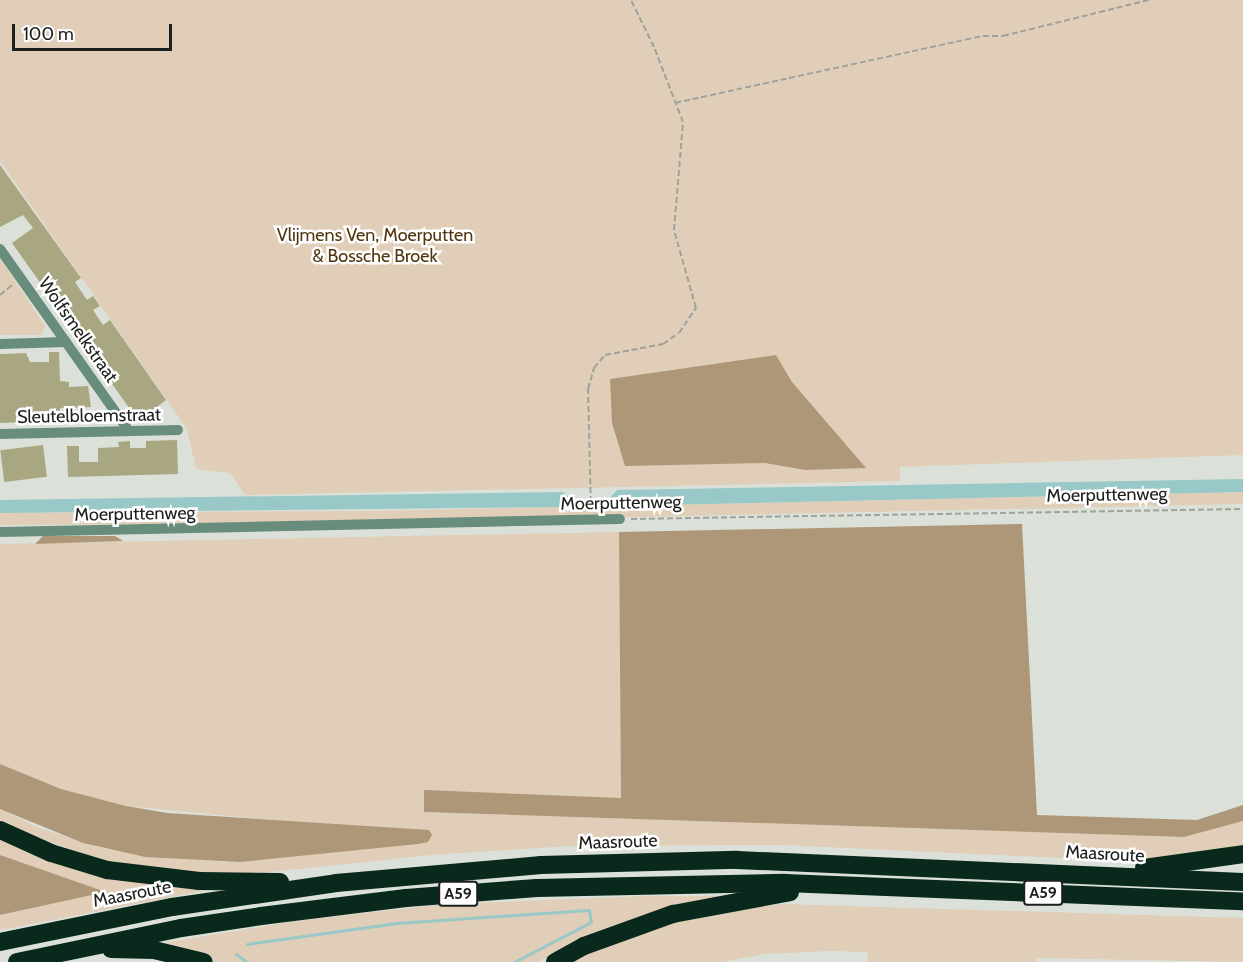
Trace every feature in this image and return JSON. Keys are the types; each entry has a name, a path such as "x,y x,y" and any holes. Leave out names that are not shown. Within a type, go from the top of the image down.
{"highway":[{"name":"A59","path":"0,830 73,861 138,875 199,881 336,883"},
{"name":"A59","path":"1095,874 1243,854"},
{"name":"Maasroute","path":"0,942 172,907 336,883 541,866 738,860 1243,882"},
{"name":"A59","path":"17,962 77,948 303,910 470,893 670,883 842,884 1243,901"},
{"name":"A59","path":"555,962 611,936 673,914 842,884"},
{"name":"A59","path":"77,948 154,950 204,962"}],"street":[{"name":"Wolfsmelkstraat","path":"0,249 128,430"},
{"path":"0,344 66,342"},
{"name":"Sleutelbloemstraat","path":"0,434 178,430"},
{"name":"Moerputtenweg","path":"0,532 620,519"}],"path":[{"path":"591,520 588,389 594,368 605,354 663,344 679,333 696,308 674,230 683,122 654,47 631,0"},
{"path":"675,103 983,36 1003,36 1149,0"},
{"path":"1,293 22,279"},
{"name":"Moerputtenweg","path":"620,519 1243,508"}],"green space":[{"name":"Vlijmens Ven, Moerputten & Bossche Broek","path":"0,0 1243,0 1243,455 900,467 900,481 245,495 230,473 196,469 187,429 0,161"},
{"path":"0,258 45,326 41,335 0,335"},
{"path":"1243,492 1243,504 360,523 0,525 0,513 369,511 562,507 569,500 609,500 616,506"},
{"path":"619,532 621,798 566,797 424,812 1184,837 1243,821 1243,846 1183,858 1106,860 780,845 571,846 432,855 241,875 196,873 108,861 33,837 0,820 0,809 39,828 101,848 146,857 226,862 428,842 281,821 126,806 61,789 0,764 0,544"},
{"path":"0,835 27,847 224,887 0,930 0,915 101,892 0,855"},
{"path":"646,896 723,896 593,935 538,962 214,962 152,945 295,921 446,904"},
{"path":"784,904 1243,918 1243,962 1036,958 1036,962 868,962 867,952 829,951 764,954 723,962 568,962 668,923 744,907"}],"shaded area":[{"path":"776,355 792,382 866,468 805,470 765,463 625,466 612,423 610,379"},
{"path":"1022,524 1037,815 1197,820 1243,805 1243,821 1184,837 424,812 424,790 621,798 619,532"},
{"path":"43,536 115,536 123,541 35,544"},
{"path":"0,764 61,789 126,806 167,813 429,830 432,835 428,842 418,844 240,862 145,857 83,843 0,809"},
{"path":"0,855 100,890 101,893 0,915"}],"water":[{"path":"1243,479 1243,492 616,506 609,499 617,490"},
{"path":"563,492 569,497 563,507 0,513 0,500"}],"building":[{"path":"0,165 81,278 75,282 87,300 93,296 100,306 93,310 103,325 110,320 166,400 145,416 137,419 12,243 33,228 23,215 0,227"},
{"path":"49,352 59,352 60,381 69,382 69,387 88,386 91,407 60,408 60,412 52,413 52,421 0,423 0,354 26,353 30,362 49,362"},
{"path":"177,440 178,474 68,477 67,446 79,446 79,462 98,462 98,448 119,447 118,442 130,441 130,448 146,448 146,441"},
{"path":"43,445 47,477 4,482 0,450"}],"waterway":[{"path":"247,944 397,923 589,910 591,922 514,962"},
{"path":"236,954 247,962"}]}
